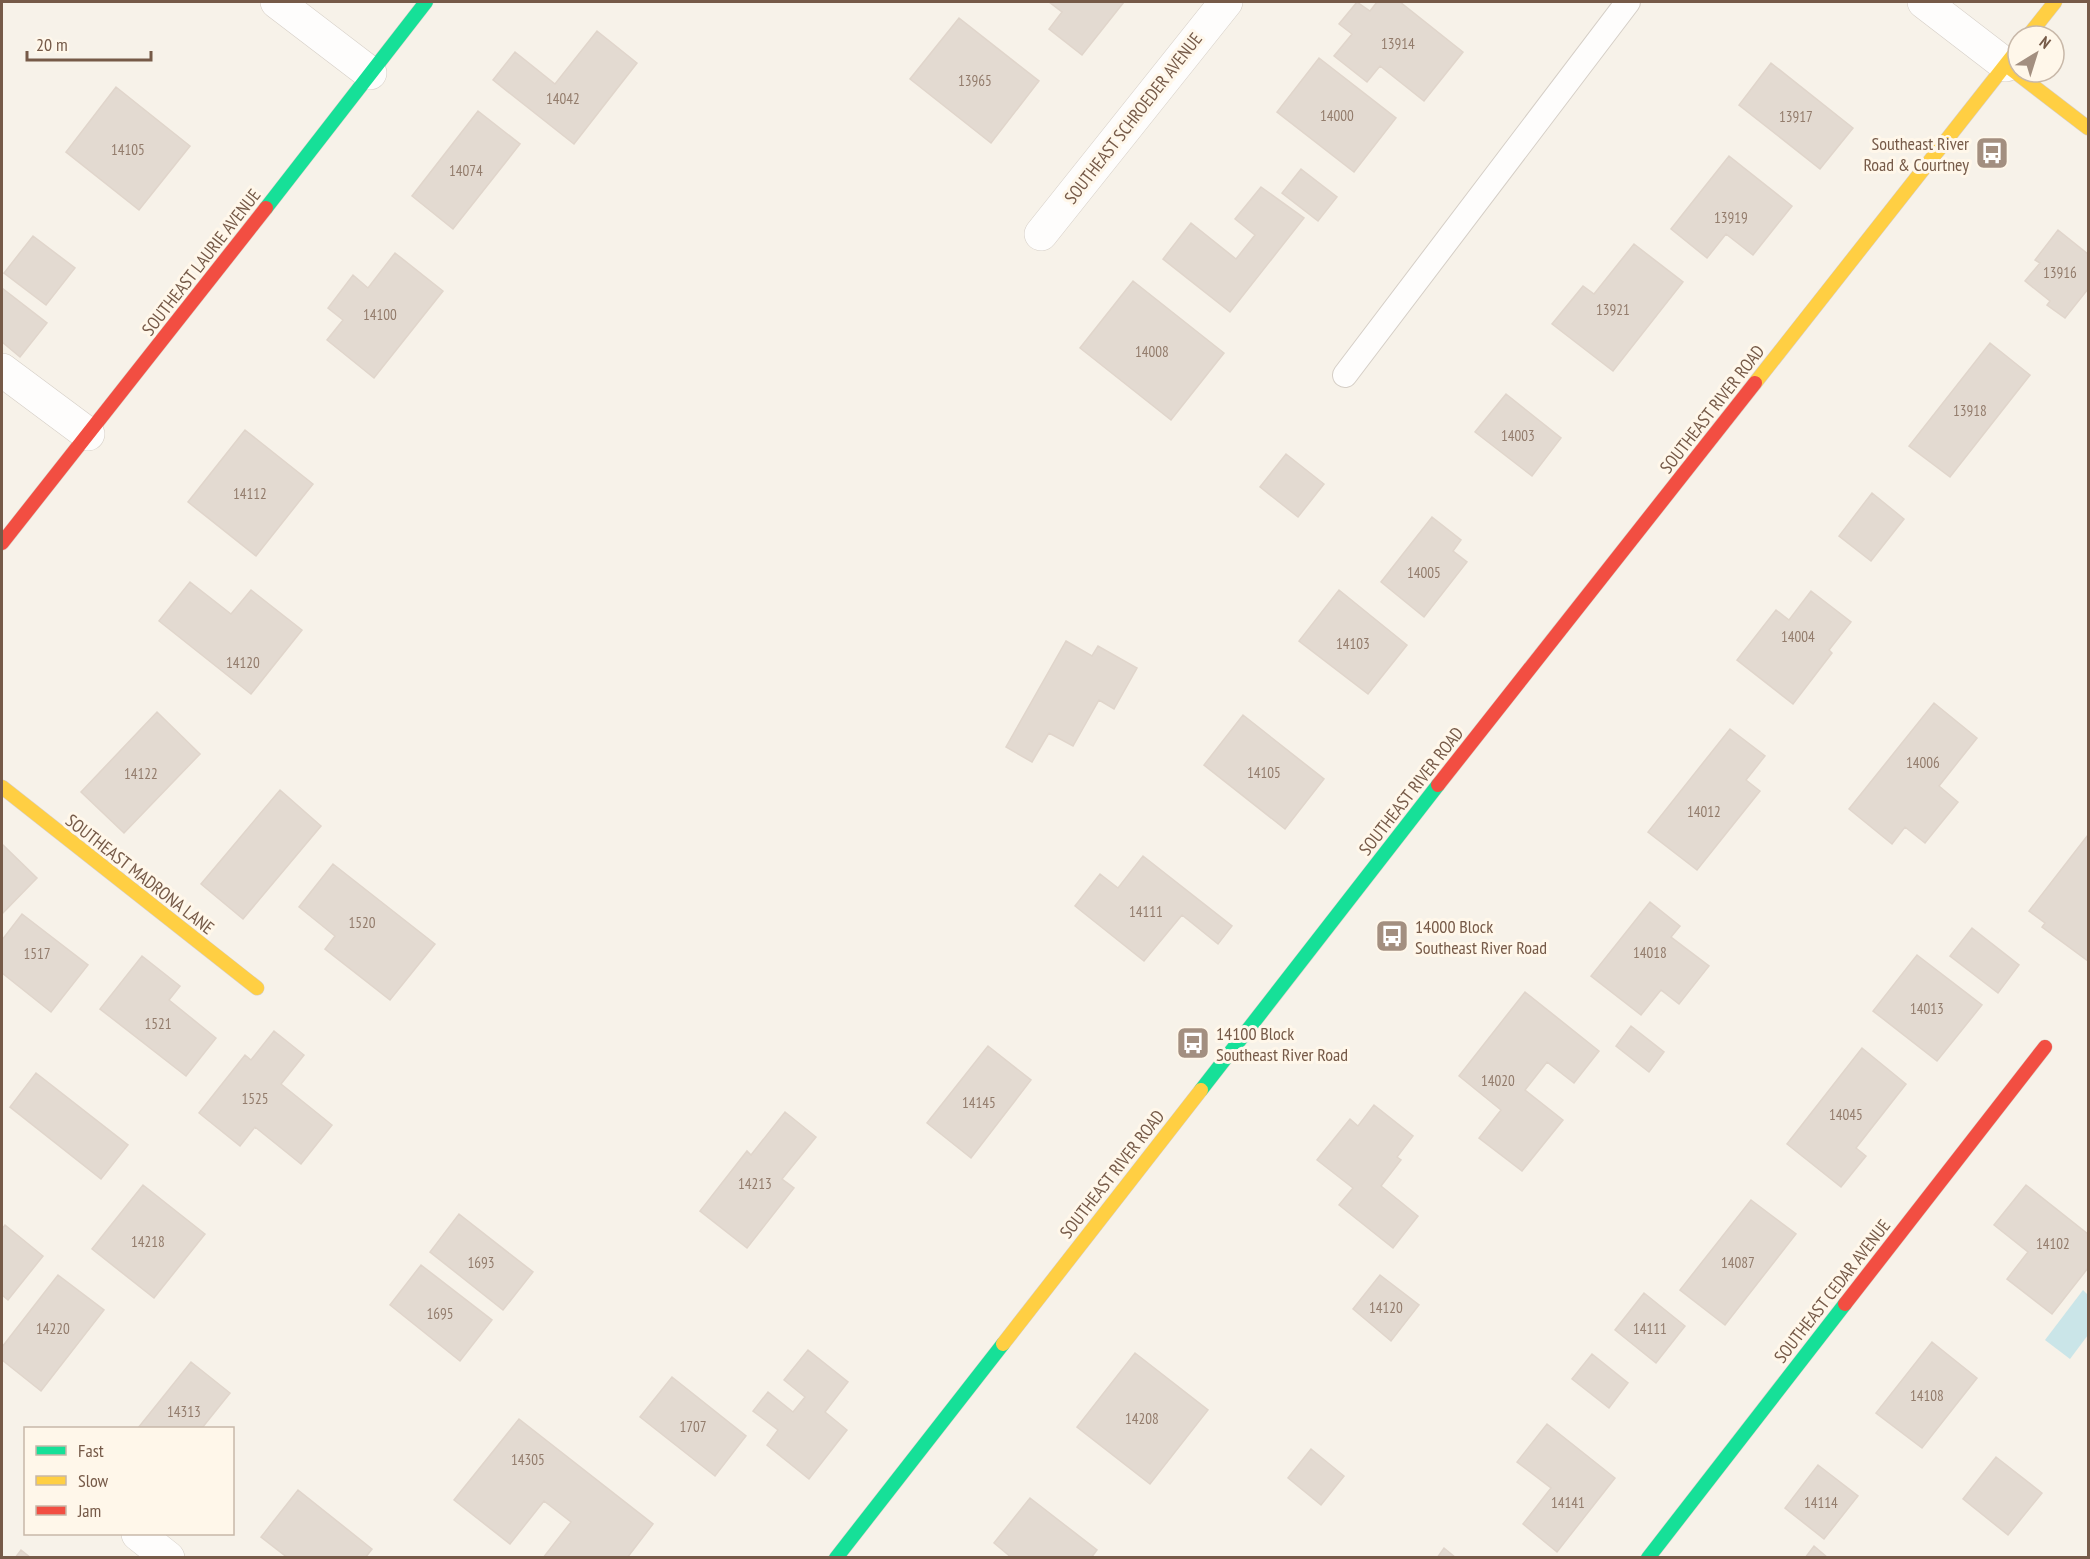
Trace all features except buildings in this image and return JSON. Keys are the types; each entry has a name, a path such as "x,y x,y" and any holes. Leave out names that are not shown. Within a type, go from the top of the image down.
{"street":[{"path":"277,2 370,74"},
{"name":"SOUTHEAST LAURIE AVENUE","path":"2,543 426,2"},
{"name":"SOUTHEAST SCHROEDER AVENUE","path":"1041,234 1226,2"},
{"path":"1924,2 2006,53"},
{"path":"2038,24 2055,2"},
{"name":"SOUTHEAST RIVER ROAD","path":"836,1557 2006,65"},
{"path":"2041,84 2088,128"},
{"path":"2,370 88,434"},
{"name":"SOUTHEAST MADRONA LANE","path":"2,787 257,988"},
{"name":"SOUTHEAST CEDAR AVENUE","path":"1648,1557 2045,1047"},
{"path":"140,1535 168,1557"}],"lane":[{"path":"1345,375 1628,2"}],"water":[{"path":"2083,1290 2088,1295 2088,1335 2070,1359 2045,1340"}],"traffic: fast":[{"path":"266,208 426,2"},
{"path":"1201,1090 1438,785"},
{"path":"1648,1558 1845,1304"},
{"path":"836,1558 1003,1344"}],"traffic: slow":[{"path":"2038,24 2055,2"},
{"path":"1755,383 2006,64"},
{"path":"2031,84 2088,128"},
{"path":"2,787 257,988"},
{"path":"1003,1344 1201,1090"}],"traffic: jam":[{"path":"2,543 266,208"},
{"path":"1438,785 1755,383"},
{"path":"1845,1304 2045,1047"}],"place":[{"name":"Southeast River Road & Courtney","path":"1992,153"},
{"name":"14000 Block Southeast River Road","path":"1392,936"},
{"name":"14100 Block Southeast River Road","path":"1193,1043"}]}
